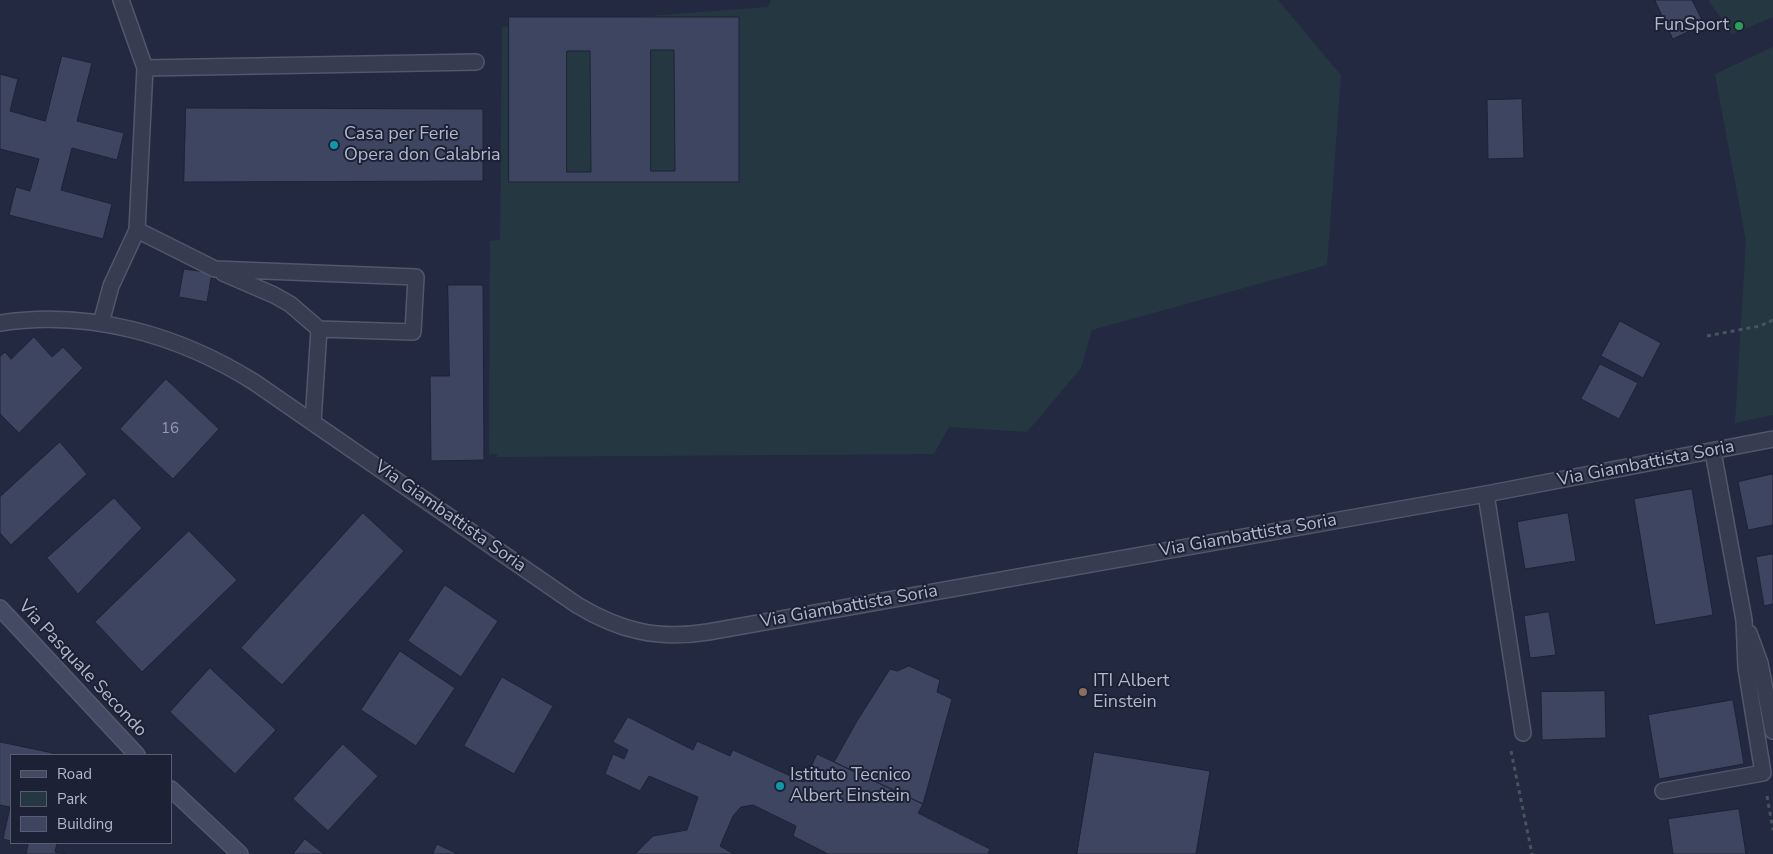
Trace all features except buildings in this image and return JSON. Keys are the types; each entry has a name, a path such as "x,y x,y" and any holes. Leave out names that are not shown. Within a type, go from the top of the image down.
{"street":[{"path":"101,323 111,286 137,230 145,68 121,0"},
{"path":"145,68 476,62"},
{"path":"137,230 215,269 274,295 290,304 319,329 414,332 416,277 215,269"},
{"name":"Via Giambattista Soria","path":"0,323 49,320 101,323 161,338 214,358 254,382 313,422 590,613 631,630 660,635 676,636 708,632 1486,494 1773,439"},
{"path":"313,422 319,329"},
{"path":"1663,790 1763,773 1746,668 1744,620 1713,452"},
{"path":"1486,494 1523,733"},
{"name":"Via Pasquale Secondo","path":"0,608 136,754"},
{"path":"1744,620 1760,663 1772,722"},
{"path":"172,790 240,854"}],"path":[{"path":"1707,336 1760,326 1773,320"},
{"path":"1510,748 1532,854"},
{"path":"1763,773 1773,830"}],"green space":[{"path":"771,0 1278,0 1341,75 1327,265 1092,330 1081,368 1027,432 949,427 934,454 497,457 497,454 489,454 490,241 500,240 502,27 768,7"},
{"name":"FunSport","path":"1708,0 1773,0 1773,17 1732,34"},
{"path":"1773,47 1773,415 1735,423 1746,241 1715,74"}],"place":[{"name":"FunSport","path":"1739,26"},
{"name":"Casa per Ferie Opera don Calabria","path":"334,145"},
{"name":"ITI Albert Einstein","path":"1083,692"},
{"name":"Istituto Tecnico Albert Einstein","path":"780,786"}]}
